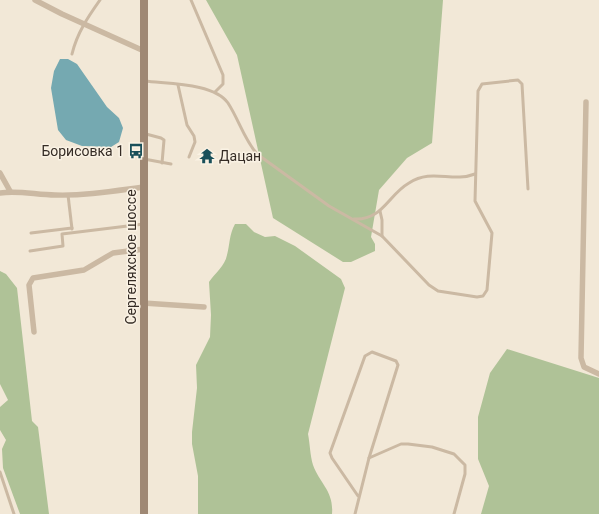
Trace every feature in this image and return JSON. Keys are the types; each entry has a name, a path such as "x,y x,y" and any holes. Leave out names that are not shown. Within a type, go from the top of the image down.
{"main road":[{"name":"Сергеляхское шоссе","path":"144,0 144,51 146,81 144,134 144,514"}],"street":[{"path":"35,0 83,24 144,51"},
{"path":"586,102 581,358 584,367 599,374"},
{"path":"0,173 10,192"},
{"path":"0,193 68,194 144,188"},
{"path":"34,332 29,285 32,278 84,270 113,253 144,250"},
{"path":"144,303 204,307"}],"lane":[{"path":"72,54 83,24 100,0"},
{"path":"191,0 223,75 223,84 215,92"},
{"path":"146,81 178,84 215,92 228,103 248,143 257,154 329,206 382,236 429,285 438,290 477,297 483,296 487,290 492,233 475,201 479,87 482,84 518,80 522,84 528,189"},
{"path":"178,84 187,125 194,136 195,142 189,157"},
{"path":"144,134 164,140 162,163"},
{"path":"144,159 171,164"},
{"path":"352,219 364,219 380,212 400,189 409,182 421,177 432,175 457,178 475,174"},
{"path":"68,194 72,233"},
{"path":"380,212 382,220 382,236"},
{"path":"30,251 63,246 62,234 144,224"},
{"path":"31,233 72,228"},
{"path":"355,514 358,496 398,365 396,361 372,352 365,356 330,453 358,496"},
{"path":"369,458 401,444 432,448 454,454 465,465 465,474 454,514"},
{"path":"0,472 14,514"}],"green space":[{"path":"206,0 443,0 432,143 407,158 379,190 371,237 375,244 375,251 351,262 343,262 273,218 237,55"},
{"path":"235,224 246,224 254,232 265,237 275,236 295,246 341,279 345,288 308,434 313,465 329,493 332,514 198,514 198,476 192,444 197,388 196,365 210,337 211,315 209,282 226,259"},
{"path":"0,271 6,274 17,288 32,421 38,427 49,514 20,514 3,468 2,449 6,440 0,430 0,407 8,400 0,384"},
{"path":"507,349 599,378 599,514 481,514 489,486 478,459 478,417 490,373"}],"water":[{"path":"60,59 68,59 77,64 107,107 119,118 123,128 119,142 111,147 82,146 66,140 58,130 51,88 54,71"}],"place":[{"name":"Борисовка 1","path":"136,151"},
{"name":"Дацан","path":"207,156"}]}
